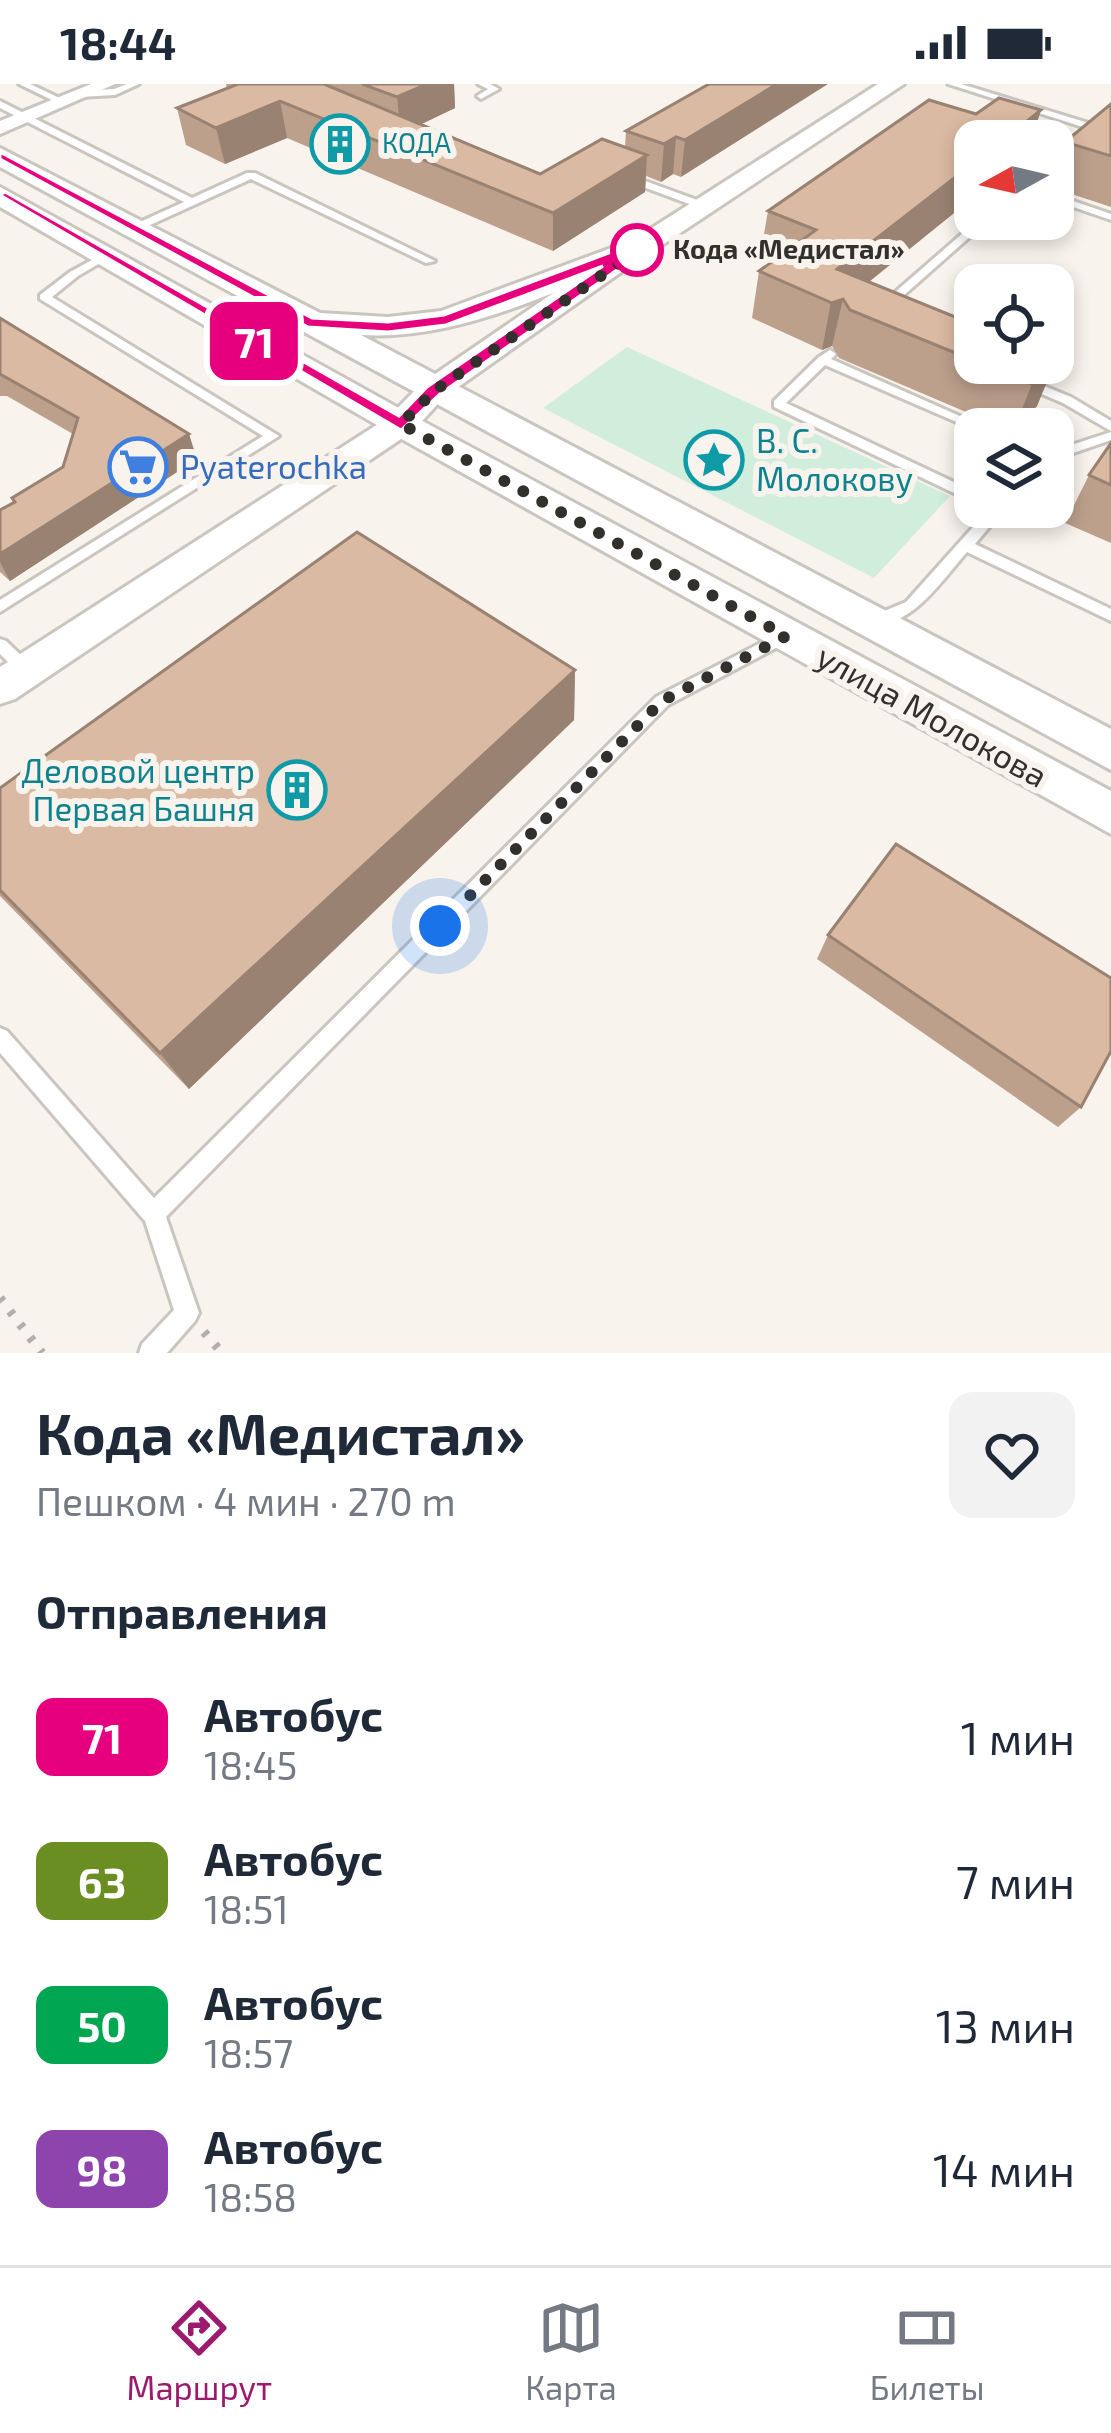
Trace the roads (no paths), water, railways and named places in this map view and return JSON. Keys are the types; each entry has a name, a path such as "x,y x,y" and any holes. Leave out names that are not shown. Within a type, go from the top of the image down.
{"main road":[{"name":"улица Молокова","path":"0,156 1111,751"},
{"name":"улица Молокова","path":"0,195 401,424 1111,814"},
{"path":"308,322 388,327 446,320 644,246"}],"street":[{"path":"0,128 63,94 106,84"},
{"path":"9,668 401,424 434,391 644,246 893,84"}],"lane":[{"path":"23,84 63,94 115,92 135,84"},
{"path":"952,84 1111,133"},
{"path":"0,104 192,202"},
{"path":"611,172 704,206"},
{"path":"135,229 251,175 430,261"},
{"path":"1074,204 1111,217"},
{"path":"892,327 871,318 961,240"},
{"path":"0,607 272,436 44,296 107,256"},
{"path":"954,416 826,357 778,404 954,488"},
{"path":"1029,384 1111,427"},
{"path":"1074,449 1111,436"},
{"path":"869,624 911,606 980,528"},
{"path":"965,545 1111,615"},
{"path":"154,1214 662,701 786,636"},
{"path":"0,1038 154,1214 188,1313 151,1353"}],"place":[{"name":"КОДА","path":"340,144"},
{"name":"Кода «Медистал»","path":"637,250"},
{"name":"В. С. Молокову","path":"714,460"},
{"name":"Pyaterochka","path":"138,467"},
{"name":"Деловой центр Первая Башня","path":"297,790"}]}
